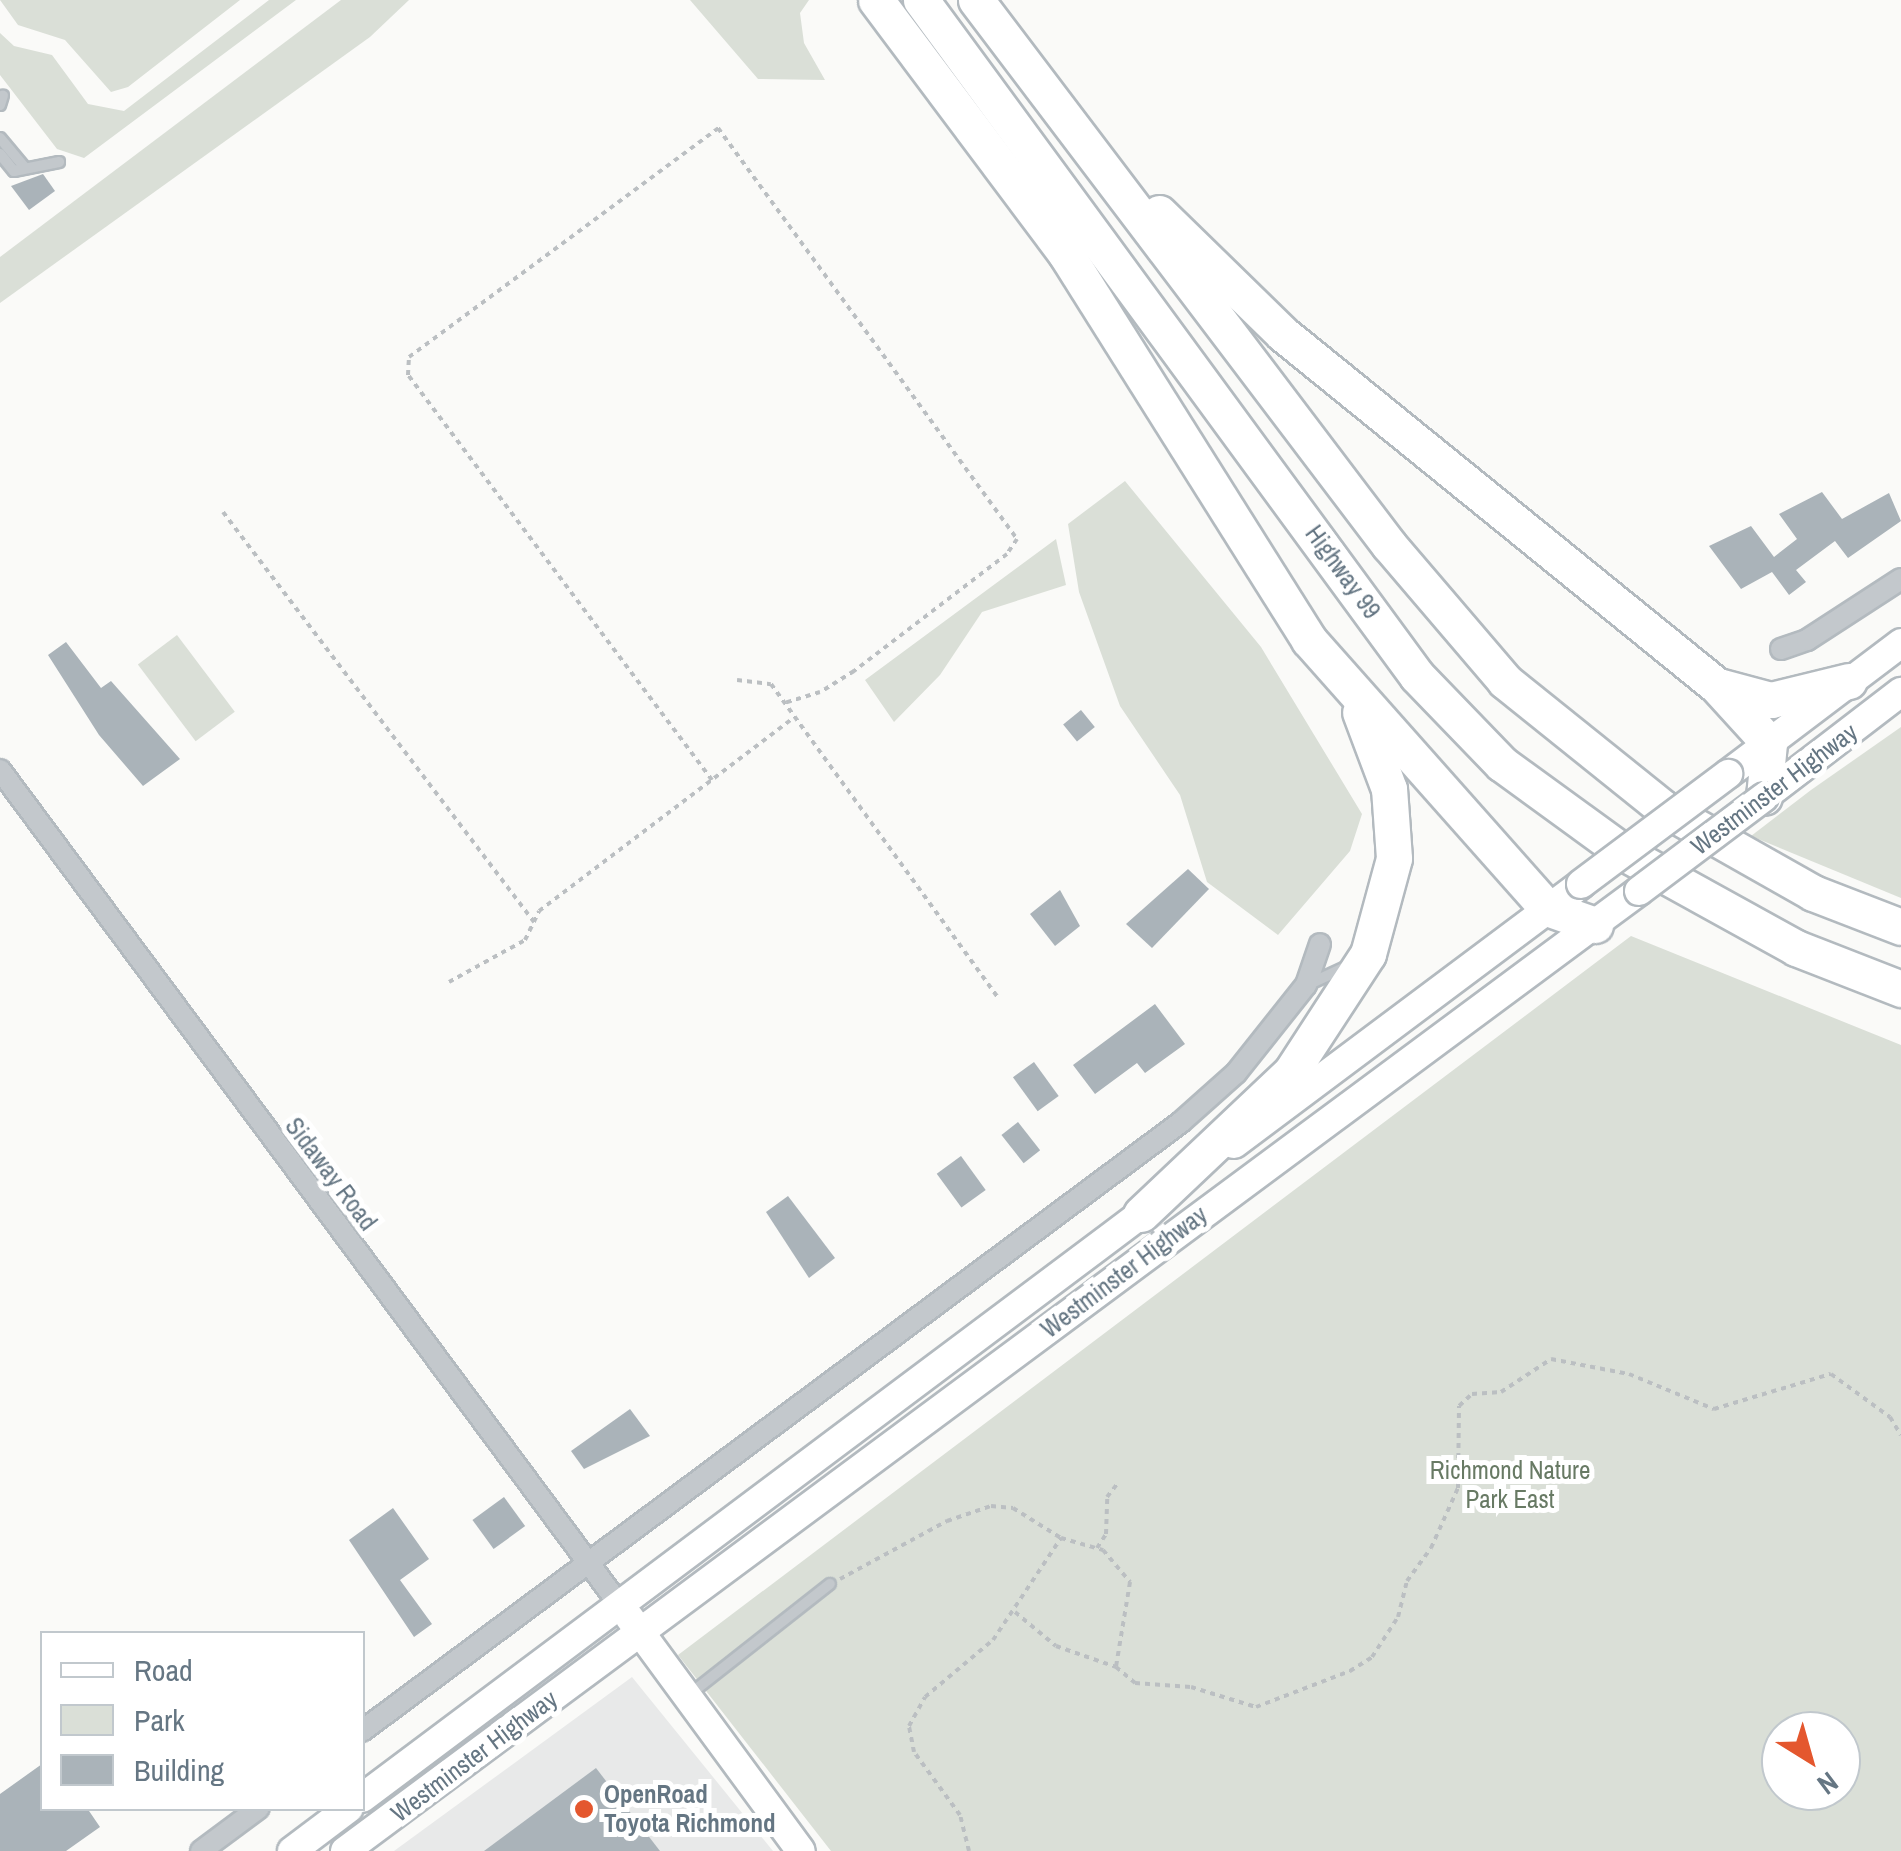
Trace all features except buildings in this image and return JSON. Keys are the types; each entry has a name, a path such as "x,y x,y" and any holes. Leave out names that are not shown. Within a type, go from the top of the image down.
{"highway":[{"path":"876,0 1066,254 1257,566 1355,697 1547,908 1607,915"},
{"name":"Highway 99","path":"921,0 1417,676 1502,764 1626,854 1796,948 1901,989"},
{"name":"Highway 99","path":"976,0 1389,546 1505,681 1663,808 1813,893 1901,927"},
{"path":"1100,164 1152,205 1282,334 1718,686 1770,742 1764,797"},
{"path":"1718,686 1771,700 1849,681"},
{"path":"1141,1214 1291,1072 1368,954 1394,858 1389,789 1355,697"}],"main road":[{"name":"Westminster Highway","path":"365,1796 622,1608 1901,644"},
{"name":"Westminster Highway","path":"345,1851 1607,915 1901,692"},
{"path":"622,1608 800,1851"},
{"name":"Westminster Highway","path":"292,1851 345,1811"}],"street":[{"path":"1781,649 1807,640 1901,579"},
{"name":"Sidaway Road","path":"0,770 622,1608"},
{"path":"365,1730 1181,1122 1236,1073 1306,985 1320,944"},
{"path":"201,1851 254,1811"}],"lane":[{"path":"0,138 24,167"},
{"path":"0,154 14,171 59,162"},
{"path":"1306,985 1368,954"},
{"path":"685,1698 830,1584"}],"path":[{"path":"712,780 408,374 409,357 718,128 1016,539 1008,554 854,671 820,692 785,703"},
{"path":"223,512 534,922"},
{"path":"737,680 771,684 792,719 998,998"},
{"path":"449,982 526,940 539,911 792,719"},
{"path":"1015,1612 1056,1646 1116,1667 1135,1684 1191,1687 1256,1708 1276,1704 1372,1657 1458,1488 1459,1406 1472,1394 1501,1392 1551,1359 1629,1374 1714,1409 1831,1374 1871,1401 1901,1434"},
{"path":"1097,1548 1106,1534 1107,1498 1117,1484"},
{"path":"830,1584 888,1548 990,1506 1038,1519 1061,1538 1097,1548 1131,1588 1116,1667"},
{"path":"969,1851 960,1815 914,1752 908,1726 925,1697 993,1640 1061,1538"}],"shaded area":[{"path":"632,1677 773,1851 394,1851"}],"green space":[{"path":"0,0 240,0 128,87 111,92 65,40 18,25"},
{"path":"269,0 296,0 84,158 57,149 0,75 0,33 14,46 52,55 88,104 124,111"},
{"path":"341,0 409,0 370,37 0,303 0,257"},
{"path":"690,0 809,0 800,13 804,43 825,80 758,79"},
{"path":"1125,481 1261,647 1362,814 1350,851 1278,935 1207,882 1180,795 1120,706 1079,592 1068,524"},
{"path":"1056,539 1066,585 982,612 940,675 894,722 865,680"},
{"path":"177,635 235,712 196,741 138,664"},
{"path":"1901,727 1901,898 1751,836 1811,790"},
{"name":"Richmond Nature Park East","path":"1631,936 1901,1045 1901,1851 831,1851 678,1655"}],"place":[{"name":"OpenRoad Toyota Richmond","path":"584,1809"}]}
